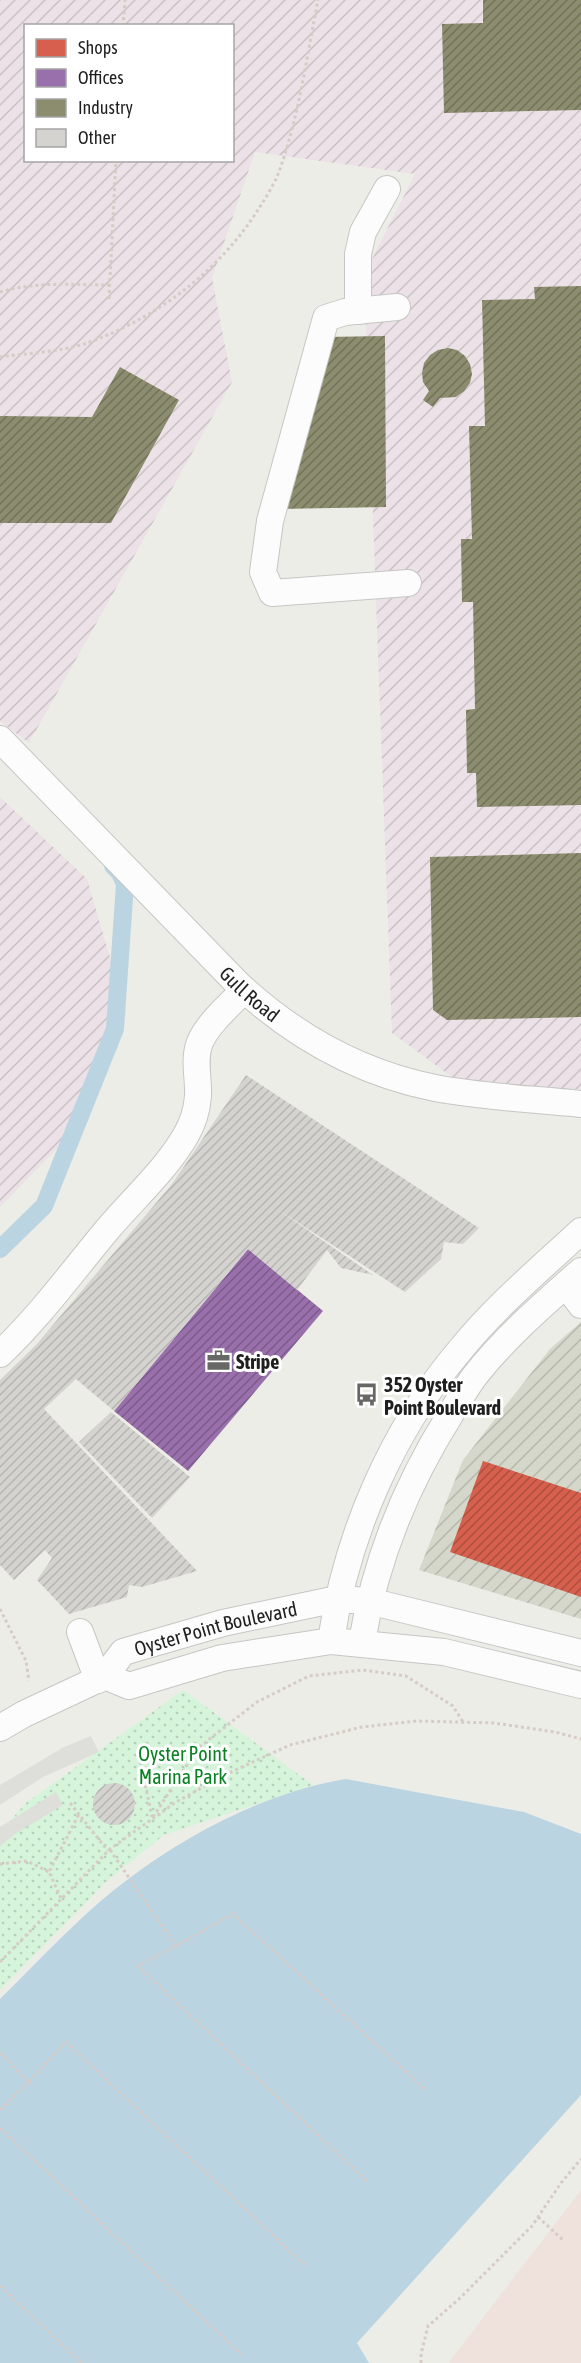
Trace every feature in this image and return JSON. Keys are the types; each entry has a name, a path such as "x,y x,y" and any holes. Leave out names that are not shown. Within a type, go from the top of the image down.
{"street":[{"path":"358,311 358,254 363,232 387,189"},
{"path":"397,307 358,311 326,318 270,521 263,572 272,593 408,583"},
{"name":"Gull Road","path":"0,739 244,990 294,1030 363,1066 434,1088 581,1104"},
{"path":"0,1354 28,1327 185,1137 195,1117 200,1043 218,1018 244,990"},
{"path":"331,1641 337,1599 369,1501 388,1461 424,1399 460,1349 581,1231"},
{"path":"362,1642 369,1601 395,1522 414,1477 436,1437 474,1377 521,1325 576,1287"},
{"name":"Oyster Point Boulevard","path":"0,1728 24,1714 102,1678 123,1652 223,1623 337,1599 369,1601 581,1653"},
{"path":"80,1632 102,1678"},
{"name":"Oyster Point Boulevard","path":"102,1678 129,1686 222,1658 331,1641 362,1642 444,1652 581,1685"}],"path":[{"path":"123,24 124,0"},
{"path":"0,357 77,346 132,323 174,298 205,274 236,242 260,208 280,171 298,100 318,0"},
{"path":"109,299 116,162"},
{"path":"0,292 26,285 52,283 110,285"},
{"path":"0,1609 26,1661 29,1681"},
{"path":"152,1819 198,1748 256,1702 309,1676 363,1670 406,1676 453,1706 463,1722"},
{"path":"0,1961 109,1850 176,1802 229,1773 290,1745 362,1727 417,1721 494,1723 555,1732 581,1739"},
{"path":"138,1750 152,1819"},
{"path":"70,1803 109,1850 176,1946"},
{"path":"49,1872 79,1814"},
{"path":"0,1864 27,1861 49,1872 62,1899"},
{"path":"367,2181 138,1966 233,1914 425,2089"},
{"path":"0,2110 66,2042 305,2265"},
{"path":"0,2053 29,2082"},
{"path":"0,2128 242,2355"},
{"path":"421,2363 428,2326 507,2251 538,2217 581,2159"},
{"path":"538,2217 564,2241"},
{"path":"0,2286 82,2363"}],"shaded area":[{"path":"0,0 581,0 581,1089 471,1091 392,1033 364,275 415,174 255,152 212,278 232,382 29,743 0,721"},
{"path":"0,797 87,879 126,1012 78,1127 0,1207"},
{"path":"581,1322 581,1619 419,1570 463,1460 550,1349"},
{"path":"91,1736 99,1752 43,1777 0,1805 0,1785 64,1747"},
{"path":"56,1792 63,1805 15,1834 0,1846 0,1827"},
{"path":"581,2190 581,2363 450,2363 449,2362"}],"green space":[{"name":"Oyster Point Marina Park","path":"183,1690 313,1785 164,1835 108,1880 0,1990 0,1832 26,1803"}],"water":[{"path":"346,1779 524,1812 581,1834 581,2095 357,2343 369,2363 0,2363 0,1999 96,1905 131,1877 180,1844 233,1815 261,1803 289,1793"}],"building: Shops":[{"path":"483,1461 581,1493 581,1597 450,1552"}],"building: Offices":[{"name":"Stripe","path":"248,1249 323,1311 188,1471 114,1411"}],"building: Industry":[{"path":"483,0 581,0 581,110 444,113 442,24 483,23"},
{"path":"581,286 581,805 477,807 476,773 467,773 466,710 475,709 473,602 462,602 461,539 472,539 469,426 485,426 482,300 535,299 534,287"},
{"path":"385,336 386,507 279,509 325,337"},
{"path":"448,348 457,350 465,356 472,374 470,383 456,397 440,398 433,407 423,400 429,391 423,382 424,363 438,350"},
{"path":"120,367 179,400 111,523 0,523 0,416 92,417"},
{"path":"581,853 581,1017 447,1020 433,1010 430,857"}],"building: Other":[{"path":"246,1075 479,1228 463,1244 444,1242 441,1259 405,1292 277,1209 373,1275 341,1268 327,1250 297,1290 248,1249 114,1411 76,1379 44,1409 197,1571 142,1587 129,1585 127,1597 69,1614 37,1580 52,1558 45,1550 14,1580 0,1565 0,1380 36,1345 172,1184"},
{"path":"111,1412 190,1477 152,1518 79,1442"},
{"path":"114,1783 129,1789 135,1804 129,1819 114,1825 99,1819 93,1804 99,1789"}],"waterway":[{"path":"0,1249 44,1206 115,1029 125,884 120,873 113,866"}],"place":[{"name":"Stripe","path":"218,1361"},
{"name":"352 Oyster Point Boulevard","path":"366,1395"}]}
